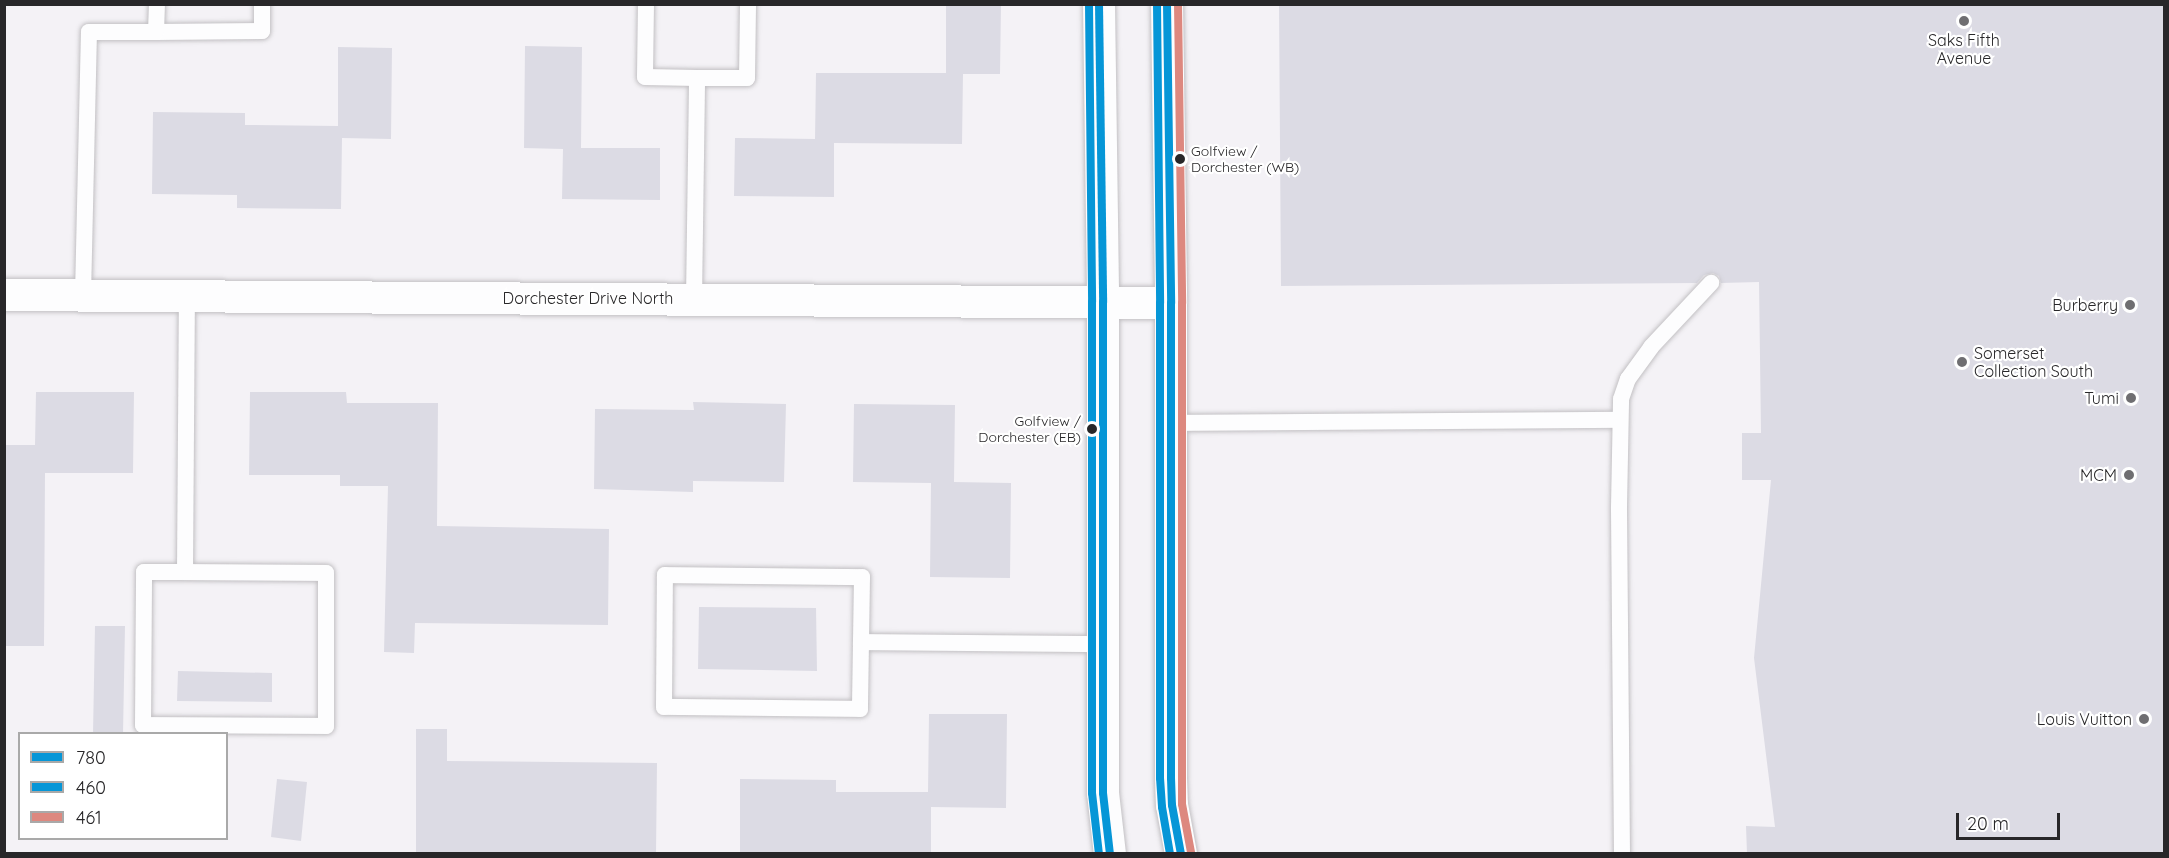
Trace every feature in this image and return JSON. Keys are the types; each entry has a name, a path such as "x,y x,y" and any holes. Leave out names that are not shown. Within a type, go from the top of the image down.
{"street":[{"path":"1099,4 1103,302 1103,793 1110,854"},
{"path":"1167,4 1171,303 1171,778 1172,805 1181,854"},
{"name":"Dorchester Drive North","path":"4,295 1171,303"}],"lane":[{"path":"156,32 157,4"},
{"path":"83,295 89,32 262,31 262,4"},
{"path":"646,4 645,77 697,78 747,78 748,4"},
{"path":"694,299 697,78"},
{"path":"1622,854 1619,420 1621,399 1628,379 1652,347 1711,283"},
{"path":"185,572 187,296"},
{"path":"1171,423 1619,420"},
{"path":"144,572 185,572 326,573 326,726 143,725 144,572"},
{"path":"665,575 862,577 861,642 860,709 664,707 665,575"},
{"path":"861,642 1103,644"}],"building":[{"path":"946,4 1001,4 1000,74 963,74 962,144 834,143 834,197 734,196 735,138 815,139 816,73 946,73"},
{"name":"Somerset Collection South","path":"1279,4 2164,4 2164,854 1747,854 1746,826 1775,827 1754,658 1771,480 1742,480 1742,433 1761,433 1759,282 1721,283 1719,276 1713,273 1704,275 1697,283 1281,286"},
{"path":"525,46 582,47 581,148 660,148 660,200 562,199 563,149 524,148"},
{"path":"338,47 392,48 391,139 342,138 341,209 237,208 237,195 152,194 153,112 245,113 245,125 338,126"},
{"path":"36,392 134,392 133,473 45,473 44,646 4,646 4,445 35,445"},
{"path":"250,392 346,392 347,403 438,403 437,526 609,529 608,625 415,623 414,653 384,652 388,486 340,486 340,475 249,475"},
{"path":"693,402 786,404 784,482 693,481 693,492 594,489 595,409 694,410"},
{"path":"854,404 955,405 954,482 1011,483 1010,578 930,577 931,483 853,482"},
{"path":"699,607 816,608 817,671 698,669"},
{"path":"95,626 125,626 123,732 93,732"},
{"path":"178,671 272,673 272,702 177,701"},
{"path":"929,714 1007,714 1006,808 931,807 931,854 740,854 740,779 836,780 836,792 928,792"},
{"path":"416,729 447,729 447,761 657,763 656,854 416,854"},
{"path":"277,779 307,782 301,841 271,837"}],"transit line":[{"name":"460","path":"1089,4 1092,302 1092,793 1099,854"},
{"name":"780","path":"1099,4 1103,302 1103,793 1110,854"},
{"name":"460","path":"1157,4 1160,303 1160,778 1162,807 1170,854"},
{"name":"780","path":"1167,4 1171,303 1171,778 1172,805 1181,854"},
{"name":"461","path":"1178,4 1182,303 1182,804 1191,852"}],"place":[{"name":"Saks Fifth Avenue","path":"1964,21"},
{"name":"Golfview / Dorchester (WB)","path":"1180,159"},
{"name":"Burberry","path":"2130,305"},
{"name":"Somerset Collection South","path":"1962,362"},
{"name":"Tumi","path":"2131,398"},
{"name":"Golfview / Dorchester (EB)","path":"1092,429"},
{"name":"MCM","path":"2129,475"},
{"name":"Louis Vuitton","path":"2144,719"}]}
